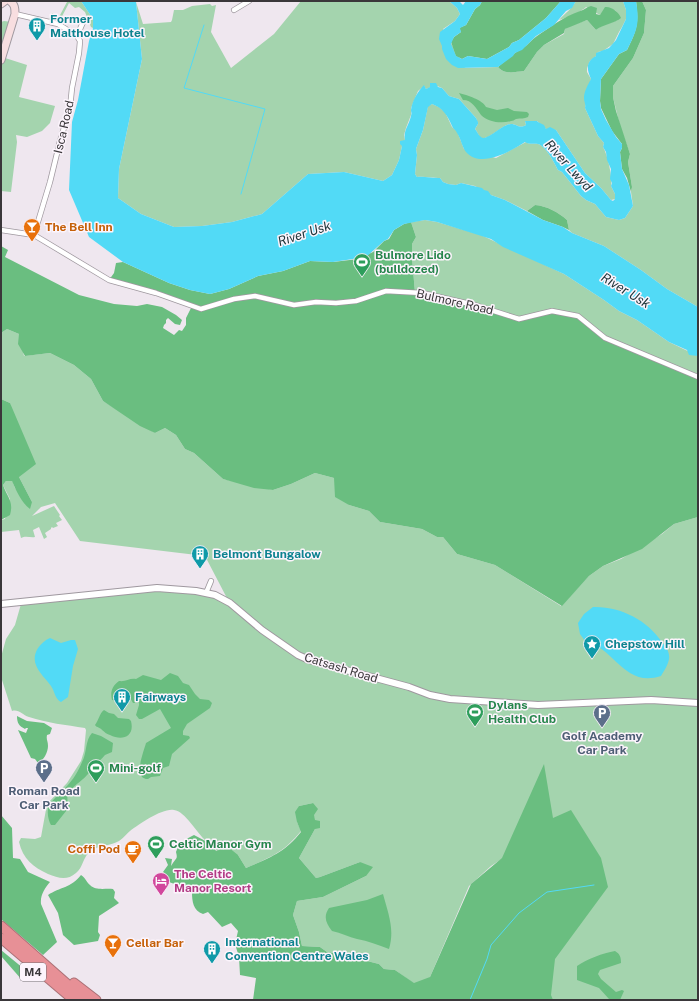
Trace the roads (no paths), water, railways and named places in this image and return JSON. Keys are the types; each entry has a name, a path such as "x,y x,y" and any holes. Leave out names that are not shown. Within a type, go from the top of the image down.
{"highway":[{"name":"M4","path":"1,926 85,1000"},
{"name":"M4","path":"1,938 74,1000"},
{"name":"M4","path":"1,944 65,1000"},
{"name":"M4","path":"32,953 96,1000"},
{"name":"M4","path":"49,979 69,1000"}],"main road":[{"path":"1,4 5,1"},
{"path":"1,60 15,14 14,6 10,1"}],"street":[{"path":"234,10 249,1"},
{"path":"15,14 58,24 77,36"},
{"name":"Isca Road","path":"34,235 70,108 72,88 80,46 79,38 77,36 84,20"},
{"name":"Bulmore Road","path":"1,230 34,235 109,280 156,292 201,309 234,299 255,296 294,305 316,302 336,303 356,301 386,291 422,293 475,304 519,319 552,311 578,316 605,338 698,377"},
{"path":"206,593 211,581"},
{"name":"Catsash Road","path":"1,604 157,588 206,593 230,603 262,630 298,655 309,660 430,695 450,699 538,705 651,700 698,702"}],"water":[{"path":"81,1 136,1 142,59 119,169 118,198 141,214 174,227 202,226 232,222 262,214 308,174 344,172 383,181 392,175 399,160 402,146 400,141 405,140 405,131 411,116 414,100 424,85 426,89 430,87 430,83 436,83 438,87 442,88 449,96 459,99 476,118 478,124 475,129 481,137 487,137 507,125 513,124 524,126 526,125 525,121 537,121 544,125 546,129 550,127 556,130 585,173 613,201 615,199 615,194 611,186 611,169 603,147 604,143 598,136 585,108 584,95 591,79 588,69 590,61 596,56 596,53 609,48 616,40 626,19 626,10 623,1 636,1 638,21 633,37 627,50 619,54 601,79 601,109 616,137 622,144 620,152 622,169 629,185 633,206 625,218 619,220 606,217 595,204 581,196 562,172 558,170 541,145 525,142 496,157 480,159 472,157 466,152 456,131 452,127 444,112 432,104 428,107 423,130 416,149 417,155 415,174 417,177 440,178 443,182 448,184 456,185 461,183 482,188 488,191 491,195 505,200 543,220 563,227 572,233 604,246 667,289 698,307 698,356 689,355 687,350 669,342 564,274 503,247 491,239 437,222 425,220 404,224 394,230 388,239 366,257 333,262 310,261 283,271 258,276 229,289 210,294 190,290 169,283 123,262 89,237 69,190 72,122 93,28 93,19"},
{"path":"449,1 459,1 463,5 466,1 482,1 475,9 466,25 460,28 461,32 454,37 451,44 456,56 462,59 468,56 487,59 519,40 546,18 561,1 576,1 572,8 566,11 554,25 536,36 522,50 515,53 498,67 458,68 446,59 439,39 440,32 455,21 460,14 457,8"},
{"path":"593,607 603,607 623,612 641,621 656,634 669,654 668,663 661,676 648,678 638,677 620,666 604,651 585,641 580,634 578,623 584,614"},
{"path":"50,638 61,643 75,640 78,649 73,666 68,697 61,702 57,699 51,686 38,669 35,659 35,654 38,648 43,642"}],"waterway":[{"path":"204,25 184,88 265,109 241,194"},
{"path":"470,1000 487,959 491,945 519,913 547,892 594,885"}],"place":[{"name":"Former Malthouse Hotel","path":"37,41"},
{"name":"The Bell Inn","path":"32,242"},
{"name":"Bulmore Lido (bulldozed)","path":"362,277"},
{"name":"Belmont Bungalow","path":"200,569"},
{"name":"Chepstow Hill","path":"592,659"},
{"name":"Fairways","path":"122,712"},
{"name":"Dylans Health Club","path":"475,727"},
{"name":"Golf Academy Car Park","path":"602,728"},
{"name":"Roman Road Car Park","path":"44,783"},
{"name":"Mini-golf","path":"96,783"},
{"name":"Celtic Manor Gym","path":"156,859"},
{"name":"Coffi Pod","path":"133,864"},
{"name":"The Celtic Manor Resort","path":"161,896"},
{"name":"Cellar Bar","path":"113,958"},
{"name":"International Convention Centre Wales","path":"212,964"}],"water label":[{"name":"River Lwyd","path":"569,165"},
{"name":"River Usk","path":"304,233"},
{"name":"River Usk","path":"626,290"}]}
